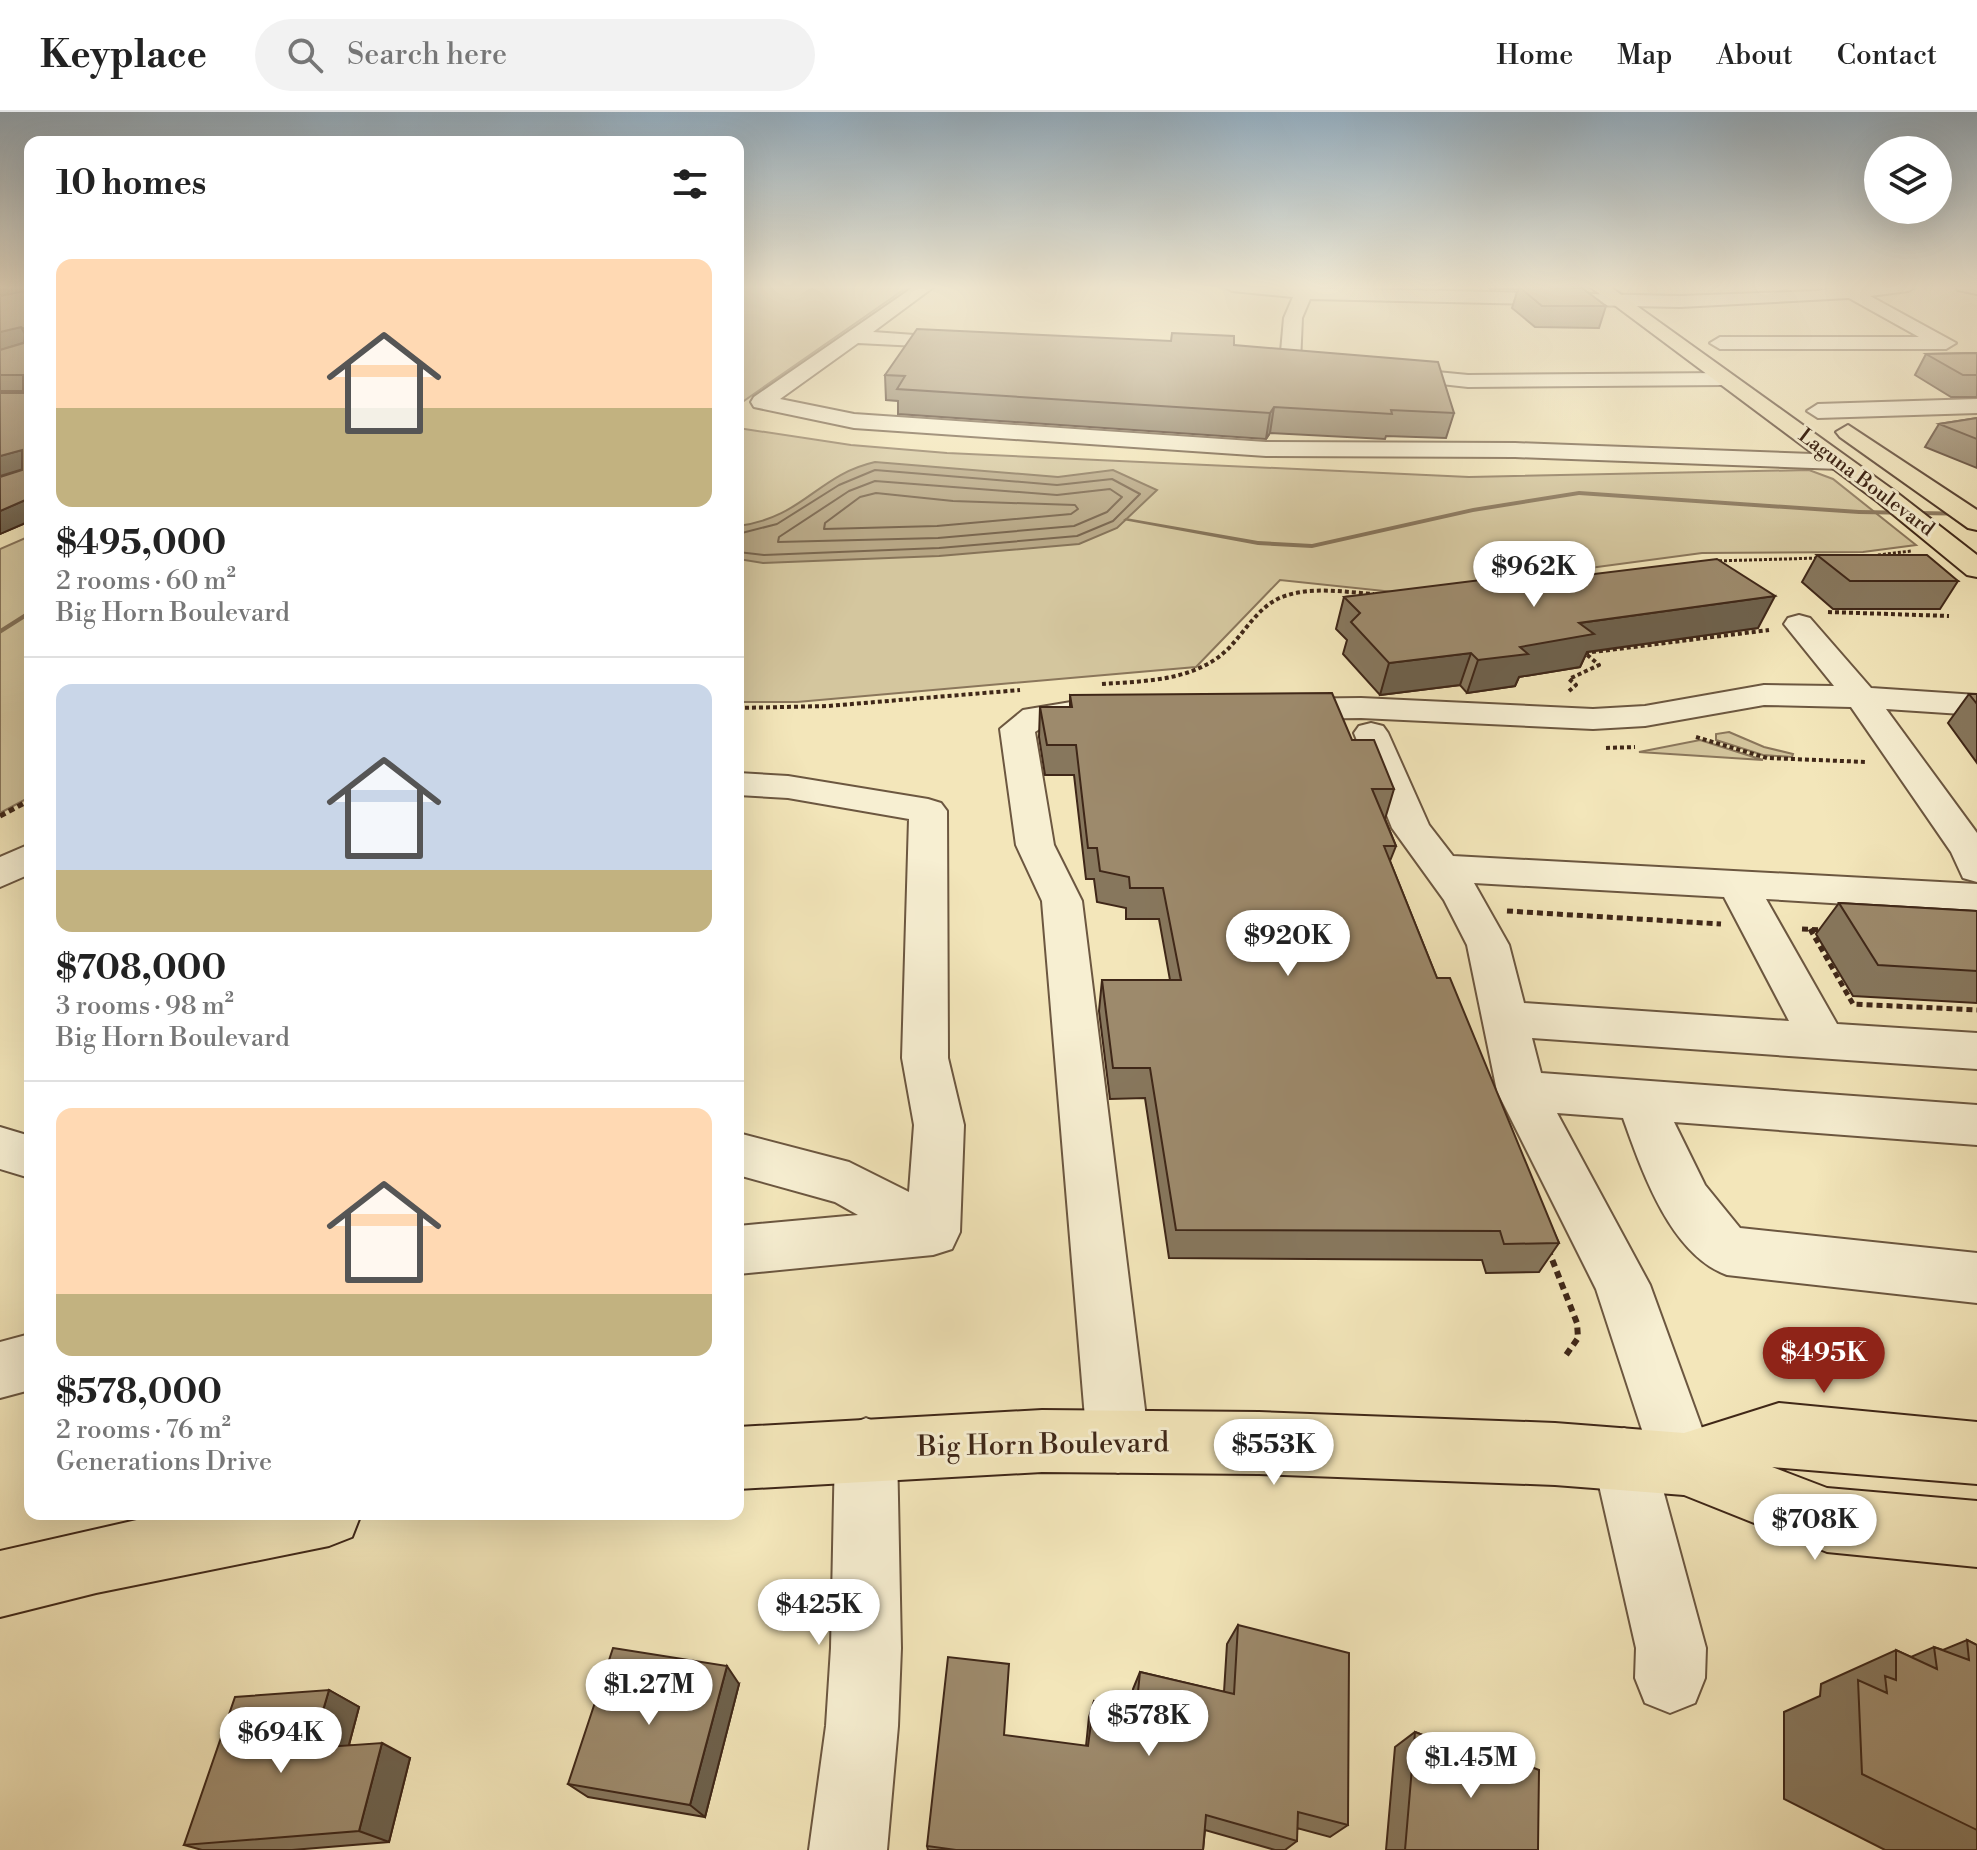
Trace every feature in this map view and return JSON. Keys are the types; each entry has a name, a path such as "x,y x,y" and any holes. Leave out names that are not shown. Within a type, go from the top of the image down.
{"main road":[{"name":"Laguna Boulevard","path":"1709,367 1929,528 1977,569"},
{"name":"Laguna Boulevard","path":"1808,404 1977,522"},
{"name":"Big Horn Boulevard","path":"744,1458 866,1449 1118,1442 1259,1443 1654,1462 1779,1434 1977,1453"},
{"name":"Big Horn Boulevard","path":"1654,1462 1827,1520 1977,1534"},
{"path":"0,1584 96,1560 299,1520"}],"street":[{"path":"811,367 762,402 854,421 1266,449 1515,450 1840,462"},
{"path":"1363,371 1471,378 1725,379"},
{"path":"1648,380 1674,400"},
{"path":"1808,404 1892,410 1977,406"},
{"path":"1892,410 1925,425 1977,423"},
{"path":"1799,624 1861,698 1970,851 1977,869"},
{"path":"1241,710 1361,708 1593,719 1645,716 1764,695 1801,694 1977,705"},
{"path":"1361,708 1404,815 1470,909 1488,945 1521,1091 1622,1285 1654,1462 1671,1648 1670,1678"},
{"path":"1118,1442 1062,901 1035,845 1017,729 1027,719 1039,714 1135,711"},
{"path":"744,784 788,787 928,811 925,1058 939,1125 933,1232"},
{"path":"0,874 24,860"},
{"path":"1443,868 1977,898"},
{"path":"1737,884 1823,1041"},
{"path":"1507,1019 1977,1051"},
{"path":"1521,1091 1977,1125"},
{"path":"1642,1100 1655,1141 1706,1232 1727,1251 1977,1278"},
{"path":"0,1148 24,1155"},
{"path":"744,1156 849,1184 933,1232"},
{"path":"744,1249 933,1232"},
{"path":"0,1370 24,1364"},
{"path":"848,1850 862,1726 866,1648 866,1449"}],"path":[{"path":"1869,557 1950,547"},
{"path":"1714,561 1822,558"},
{"path":"1517,583 1592,574"},
{"path":"1087,685 1186,674 1220,657 1267,607 1281,597 1308,591 1382,595"},
{"path":"744,708 828,706 1026,690"},
{"path":"1683,739 1699,736 1767,758 1908,764"},
{"path":"1591,748 1637,747"},
{"path":"0,816 24,803"},
{"path":"1470,909 1839,931"},
{"path":"1810,929 1853,1004 1977,1010"}],"shaded area":[{"path":"744,367 792,367 744,401"},
{"path":"744,429 851,445 947,453 1469,477 1809,470 1833,479 1916,545 1863,552 1702,553 1403,593 1280,580 1196,667 797,702 744,702"},
{"path":"24,539 24,800 0,813 0,549"},
{"path":"1729,732 1764,747 1793,754 1792,757 1763,755 1716,740 1716,734"},
{"path":"1700,740 1763,760 1639,752"}],"water":[{"path":"875,462 1058,477 1113,470 1157,490 1117,528 1079,544 939,556 763,563 744,560 744,525 795,506 855,468"}],"building":[{"path":"0,367 24,367 24,501 0,511 0,477 22,470 22,450 0,456 0,393 23,393 23,375 0,375"},
{"path":"890,367 1440,367 1454,413 1391,410 1392,414 1274,407 1270,413 897,389 905,376 885,375"},
{"path":"1949,367 1977,367 1977,375 1963,375"},
{"path":"1977,418 1977,439 1939,424"},
{"path":"1817,555 1927,555 1958,581 1850,581"},
{"path":"1717,559 1775,596 1579,623 1594,634 1520,647 1528,654 1478,660 1471,653 1389,663 1351,622 1360,613 1344,597 1521,575 1529,582"},
{"path":"1332,693 1352,740 1374,740 1394,789 1372,789 1396,846 1384,846 1437,978 1450,978 1559,1243 1504,1244 1500,1231 1176,1230 1150,1068 1113,1068 1102,980 1181,980 1163,888 1130,888 1129,877 1100,871 1097,848 1088,848 1076,745 1047,745 1040,707 1072,707 1070,695"},
{"path":"1839,903 1977,911 1977,971 1878,965"},
{"path":"1238,1625 1349,1653 1348,1825 1298,1812 1297,1841 1206,1815 1203,1850 956,1850 927,1846 948,1657 1009,1664 1004,1735 1088,1746 1094,1701 1136,1712 1140,1672 1234,1694"},
{"path":"1967,1640 1977,1645 1977,1830 1862,1774 1858,1680 1887,1693 1885,1676 1896,1680 1896,1650 1937,1669 1934,1647 1969,1660"},
{"path":"613,1648 727,1666 690,1805 568,1784"},
{"path":"329,1690 312,1748 382,1743 359,1831 184,1845 235,1697"},
{"path":"1415,1732 1468,1753 1468,1742 1539,1770 1538,1850 1405,1850"}],"waterway":[{"path":"1126,520 1258,543 1312,546 1473,510 1579,493 1859,512 1977,514"},
{"path":"0,632 24,616"}]}
